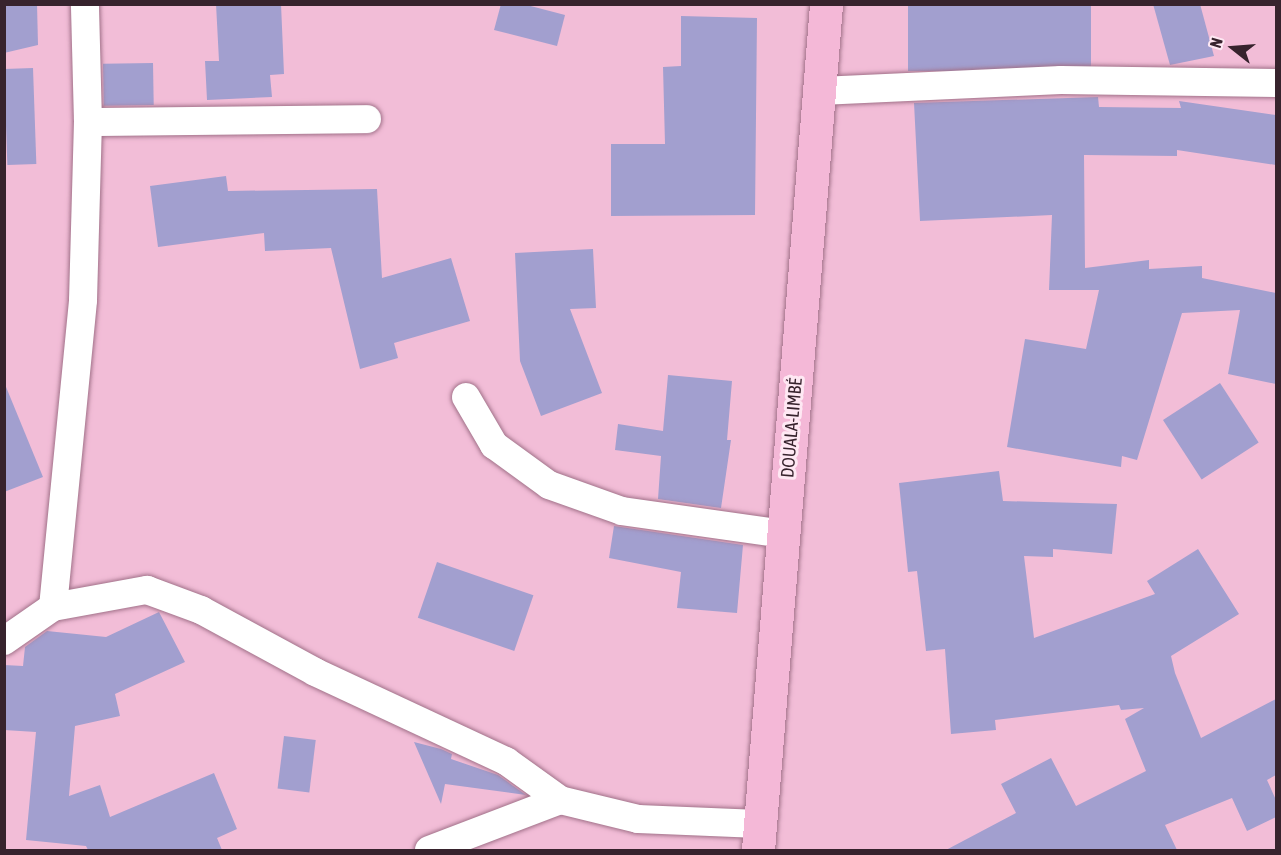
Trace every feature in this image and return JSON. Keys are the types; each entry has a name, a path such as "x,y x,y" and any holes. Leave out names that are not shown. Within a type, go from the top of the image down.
{"highway":[{"name":"DOUALA-LIMBÉ","path":"758,837 826,4"}],"street":[{"path":"53,607 83,300 88,122 85,4"},
{"path":"820,91 1061,80 1276,83"},
{"path":"88,122 367,119"},
{"path":"466,398 494,445 549,485 622,511 783,534"},
{"path":"4,641 53,607 147,590 201,610 315,672 506,762 560,800 638,819 758,837"},
{"path":"429,850 560,800"}],"building":[{"path":"4,4 37,4 38,45 4,53"},
{"path":"216,4 281,4 284,74 270,75 272,97 207,100 205,61 219,61"},
{"path":"501,4 523,4 565,15 557,46 494,30"},
{"path":"908,4 1091,4 1091,71 908,71"},
{"path":"1153,4 1200,4 1214,56 1170,65"},
{"path":"681,16 757,18 755,215 611,216 611,144 665,144 663,67 681,66"},
{"path":"153,63 154,105 104,106 103,64"},
{"path":"33,68 36,164 7,165 4,69"},
{"path":"1098,97 1099,107 1181,108 1179,101 1276,115 1276,165 1177,150 1177,156 1084,155 1085,268 1149,260 1149,269 1202,266 1202,278 1276,293 1276,384 1228,374 1240,310 1182,313 1137,460 1122,456 1121,467 1007,447 1025,339 1086,349 1099,290 1049,290 1052,215 920,221 914,103"},
{"path":"226,176 228,191 377,189 382,278 451,258 470,321 394,343 398,358 360,369 331,248 265,251 264,233 158,247 150,186"},
{"path":"593,249 596,308 570,309 602,393 541,416 520,361 515,253"},
{"path":"668,375 732,381 727,440 731,440 721,508 658,499 661,456 615,450 618,424 663,431"},
{"path":"4,382 43,477 4,492"},
{"path":"1220,383 1259,443 1202,480 1163,420"},
{"path":"999,471 1003,501 1117,504 1112,554 1053,549 1053,557 1024,556 1034,638 1155,594 1147,581 1198,549 1239,614 1171,656 1175,673 1201,738 1276,699 1276,775 1267,780 1276,800 1276,817 1247,831 1232,798 1165,825 1177,850 946,850 1016,813 1001,784 1051,758 1076,806 1146,771 1125,719 1144,708 1121,710 1119,705 995,720 996,730 951,734 945,649 926,651 917,571 908,572 899,483"},
{"path":"614,526 743,545 737,613 677,608 681,572 609,558"},
{"path":"437,562 533,595 514,651 418,618"},
{"path":"159,612 185,662 115,694 120,716 75,726 69,796 100,785 110,817 214,773 237,829 217,838 222,850 88,850 86,846 26,840 36,732 4,730 4,665 23,666 25,647 47,631 106,637"},
{"path":"284,736 316,740 309,793 278,789"},
{"path":"414,742 441,749 452,754 451,759 498,775 526,795 445,784 441,804"}]}
